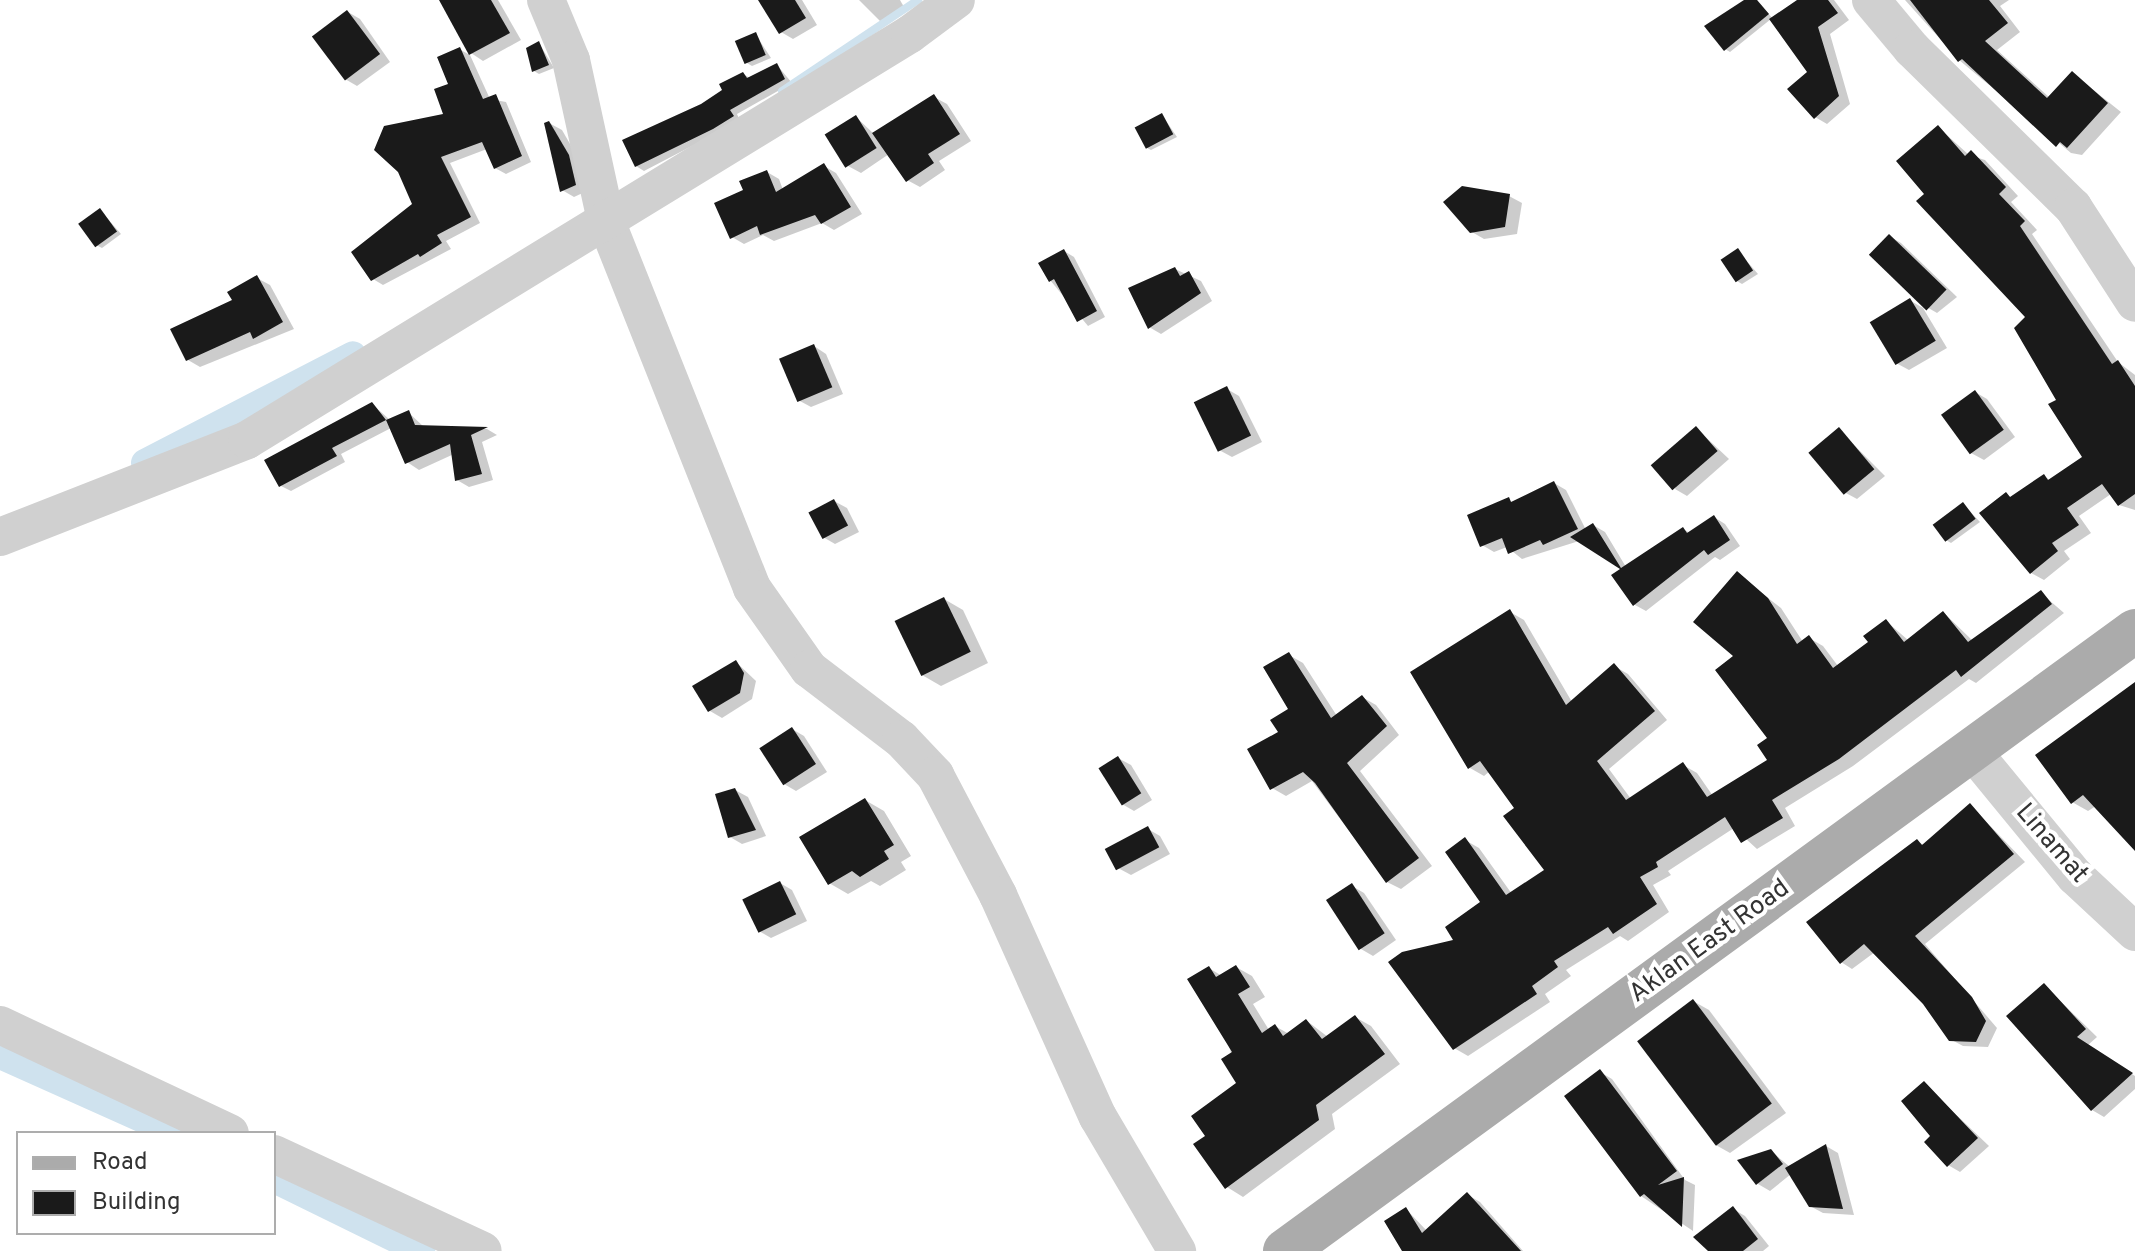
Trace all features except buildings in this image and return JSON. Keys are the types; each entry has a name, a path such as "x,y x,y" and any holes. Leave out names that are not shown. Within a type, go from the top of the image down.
{"main road":[{"name":"Aklan East Road","path":"1285,1251 2135,631"}],"street":[{"path":"546,0 571,60 606,221 752,588 809,669 901,739 935,775 998,895 1098,1117 1177,1251"},
{"path":"0,537 247,440 910,34 956,0"},
{"path":"1871,0 1912,49 2073,207 2135,303"},
{"name":"Linamat","path":"1973,752 2075,876 2135,932"},
{"path":"0,1025 226,1131"},
{"path":"276,1155 483,1251"}],"waterway":[{"path":"782,91 918,0"},
{"path":"145,463 353,355"},
{"path":"0,1055 170,1131"},
{"path":"276,1180 421,1251"}]}
